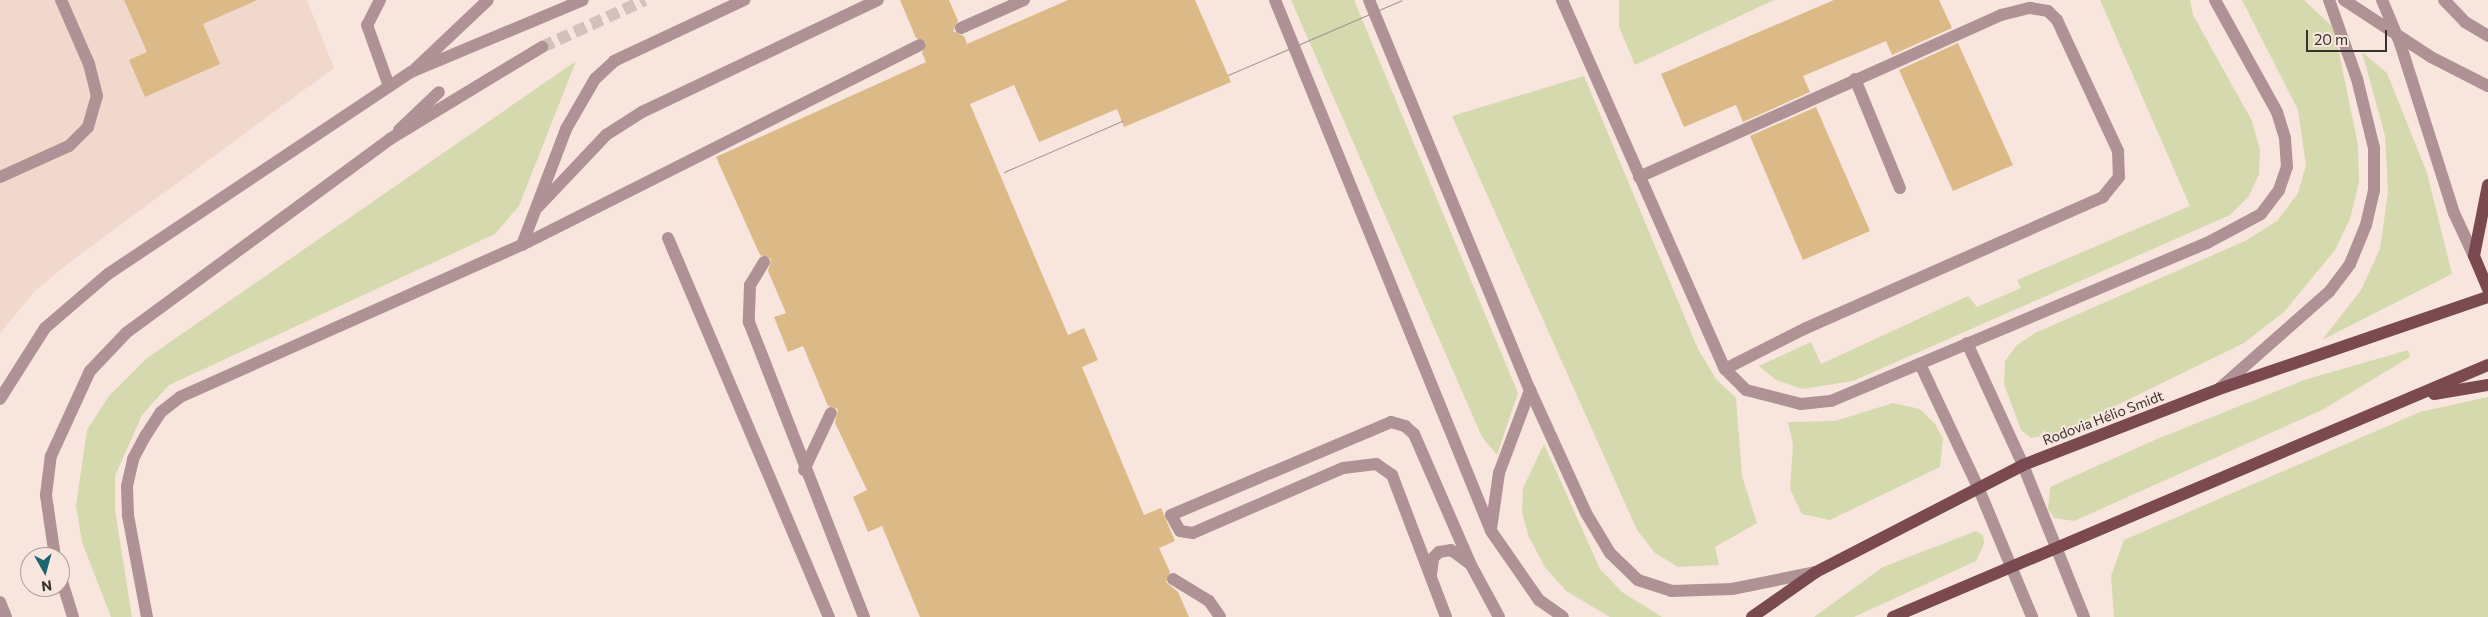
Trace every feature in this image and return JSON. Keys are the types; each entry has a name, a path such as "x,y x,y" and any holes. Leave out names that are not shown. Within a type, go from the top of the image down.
{"main road":[{"path":"2488,185 2474,256 2488,289"},
{"name":"Rodovia Hélio Smidt","path":"1752,617 1816,572 2023,465 2219,390 2488,297"},
{"path":"1893,617 2009,564 2415,398 2488,364"},
{"path":"2415,398 2488,385"}],"street":[{"path":"0,176 69,146 88,127 97,96 90,64 62,0"},
{"path":"380,0 367,25 389,86"},
{"path":"411,72 488,0"},
{"path":"0,399 45,328 74,301 411,72 583,0"},
{"path":"522,245 566,129 595,79 614,61 744,0"},
{"path":"538,207 606,135 642,112 878,0"},
{"path":"960,28 1024,0"},
{"path":"1275,0 1491,531 1539,600 1563,617"},
{"path":"1369,0 1530,390 1586,513 1610,553 1638,580 1672,591 1704,592 1816,572"},
{"path":"1562,0 1725,368 1746,390 1801,404 1831,401 2235,230 2261,214 2280,190 2287,166 2285,138 2277,112 2215,0"},
{"path":"2219,390 2329,292 2350,264 2366,225 2374,190 2374,148 2357,79 2329,0"},
{"path":"2344,0 2431,57 2488,86"},
{"path":"2382,0 2400,43 2454,213 2474,256"},
{"path":"2444,0 2465,22 2488,36"},
{"path":"1639,177 2002,15 2030,8 2048,11 2057,20 2118,151 2119,177 2103,197 1806,328 1725,368"},
{"path":"147,617 128,515 127,486 133,459 161,412 203,383 522,245 919,45"},
{"path":"54,547 46,494 51,456 90,371 126,333 390,139 542,47"},
{"path":"1855,79 1900,188"},
{"path":"390,139 440,92"},
{"path":"668,238 829,617"},
{"path":"764,262 750,285 748,322 804,470 864,617"},
{"path":"1967,343 2023,465 2084,617"},
{"path":"1920,364 1978,487 2032,617"},
{"path":"1491,531 1499,473 1530,390"},
{"path":"804,470 831,413"},
{"path":"1446,617 1392,475 1376,464 1343,468 1193,533 1180,531 1171,515 1391,422 1414,434 1471,565 1499,617"},
{"path":"1431,580 1433,558 1439,552 1451,550 1471,565"},
{"path":"1173,579 1209,601 1220,617"},
{"path":"67,597 73,617"},
{"path":"0,602 6,617"}],"shaded area":[{"path":"0,0 307,0 334,68 70,262 35,291 0,333"}],"green space":[{"path":"1291,0 1354,0 1518,393 1497,455 1482,437"},
{"path":"1619,0 1774,0 1635,65 1619,27"},
{"path":"2100,0 2190,0 2193,15 2252,121 2260,150 2259,174 2249,196 2230,215 1853,381 1802,389 1776,380 1759,366 1811,342 1821,364 1968,296 1977,307 2021,288 2017,280 2190,206"},
{"path":"2242,0 2304,0 2334,28 2358,145 2359,182 2350,219 2335,250 2285,311 2244,343 2058,434 2031,438 2021,430 2004,384 2005,361 2017,345 2035,333 2245,241 2277,221 2298,193 2306,165 2298,110"},
{"path":"2362,52 2387,73 2427,173 2452,274 2322,340 2361,290 2380,249 2388,192 2385,136"},
{"path":"576,61 519,206 495,234 169,385 142,415 115,476 115,510 132,617 111,617 82,542 76,506 87,430 109,396 147,358"},
{"path":"1584,76 1698,349 1716,379 1736,398 1742,476 1757,523 1715,547 1719,565 1678,567 1655,553 1637,530 1452,116"},
{"path":"2408,350 2410,357 2322,410 2074,521 2054,518 2048,509 2050,487 2157,439 2304,380"},
{"path":"2488,397 2488,617 2114,617 2111,576 2124,540 2420,412"},
{"path":"1893,403 1920,409 1935,424 1943,439 1940,467 1830,520 1802,514 1790,489 1793,444 1788,422 1835,421"},
{"path":"1544,444 1600,569 1622,592 1662,617 1610,617 1566,591 1545,567 1529,537 1522,512 1523,488"},
{"path":"1976,531 1983,535 1984,544 1976,561 1854,617 1814,617 1883,567"}],"building":[{"path":"124,0 257,0 203,24 220,64 145,97 129,60 147,52"},
{"path":"900,0 949,0 958,21 953,31 964,36 967,44 1068,0 1195,0 1231,82 1124,127 1117,109 1039,142 1014,85 970,104 1068,335 1084,328 1098,360 1082,367 1144,515 1161,508 1175,541 1159,548 1170,572 1166,582 1178,592 1189,617 920,617 882,526 868,532 853,497 867,490 835,423 838,409 828,406 803,346 788,352 774,317 786,313 768,271 771,259 760,255 716,157 926,62 922,53 926,42 916,38"},
{"path":"1834,0 1939,0 1952,28 1892,55 1886,41 1803,76 1810,92 1743,122 1736,105 1684,127 1661,74"},
{"path":"1958,43 2013,165 1953,191 1899,70"},
{"path":"1816,107 1870,231 1803,260 1750,136"}],"tunnel":[{"path":"542,47 645,0"}],"tram line":[{"path":"1228,75 1402,0"},
{"path":"1004,172 1122,121"}]}
